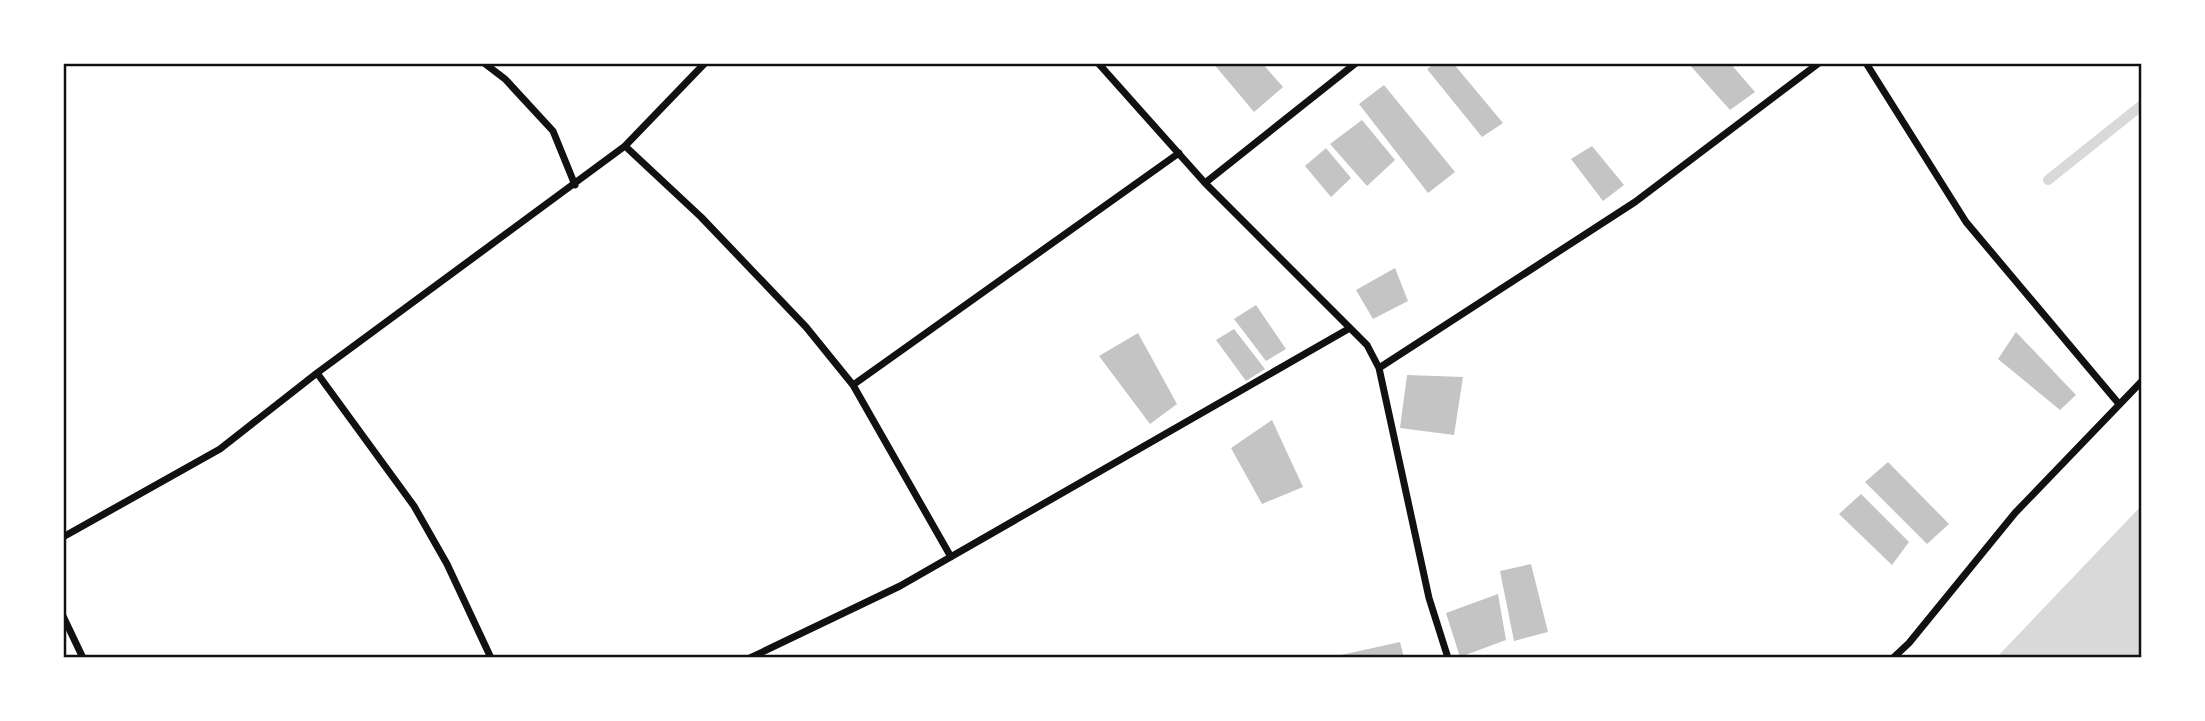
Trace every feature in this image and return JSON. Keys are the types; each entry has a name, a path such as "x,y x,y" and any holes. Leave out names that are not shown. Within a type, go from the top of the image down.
{"street":[{"path":"484,63 505,79 553,131 575,185"},
{"path":"63,537 219,449 317,373 625,146 705,63"},
{"path":"1098,63 1205,183 1367,345 1380,368 1429,598 1448,658"},
{"path":"1205,183 1356,63"},
{"path":"1380,368 1635,202 1819,63"},
{"path":"1867,63 1966,222 2119,404"},
{"path":"625,146 701,217 797,317 853,385 951,557"},
{"path":"853,385 1179,153"},
{"path":"755,657 900,586 1350,328"},
{"path":"317,373 414,506 447,564 491,658"},
{"path":"1893,658 1909,643 2015,513 2142,380"},
{"path":"63,616 83,658"}],"shaded area":[{"path":"2142,505 2142,658 1996,658"}],"building":[{"path":"1213,63 1262,63 1283,87 1254,112"},
{"path":"1436,63 1453,63 1503,123 1482,137 1427,69"},
{"path":"1688,63 1730,63 1755,92 1730,110"},
{"path":"1384,85 1455,172 1428,193 1359,104"},
{"path":"1362,120 1395,160 1367,186 1330,144"},
{"path":"1592,146 1624,185 1603,201 1571,159"},
{"path":"1326,148 1351,178 1331,197 1305,166"},
{"path":"1395,268 1408,301 1373,319 1356,290"},
{"path":"1256,305 1286,349 1266,361 1234,319"},
{"path":"1234,329 1265,369 1246,381 1216,340"},
{"path":"2016,332 2076,395 2060,410 1998,359"},
{"path":"1138,333 1177,404 1150,424 1099,356"},
{"path":"1407,375 1463,377 1454,435 1400,428"},
{"path":"1272,420 1303,487 1262,504 1231,448"},
{"path":"1888,462 1949,524 1927,544 1865,482"},
{"path":"1861,494 1909,542 1892,565 1839,514"},
{"path":"1531,564 1548,632 1514,641 1500,571"},
{"path":"1498,594 1506,640 1460,657 1446,613"},
{"path":"1400,642 1404,658 1332,658 1332,657"}],"waterway":[{"path":"2048,180 2142,105"}]}
